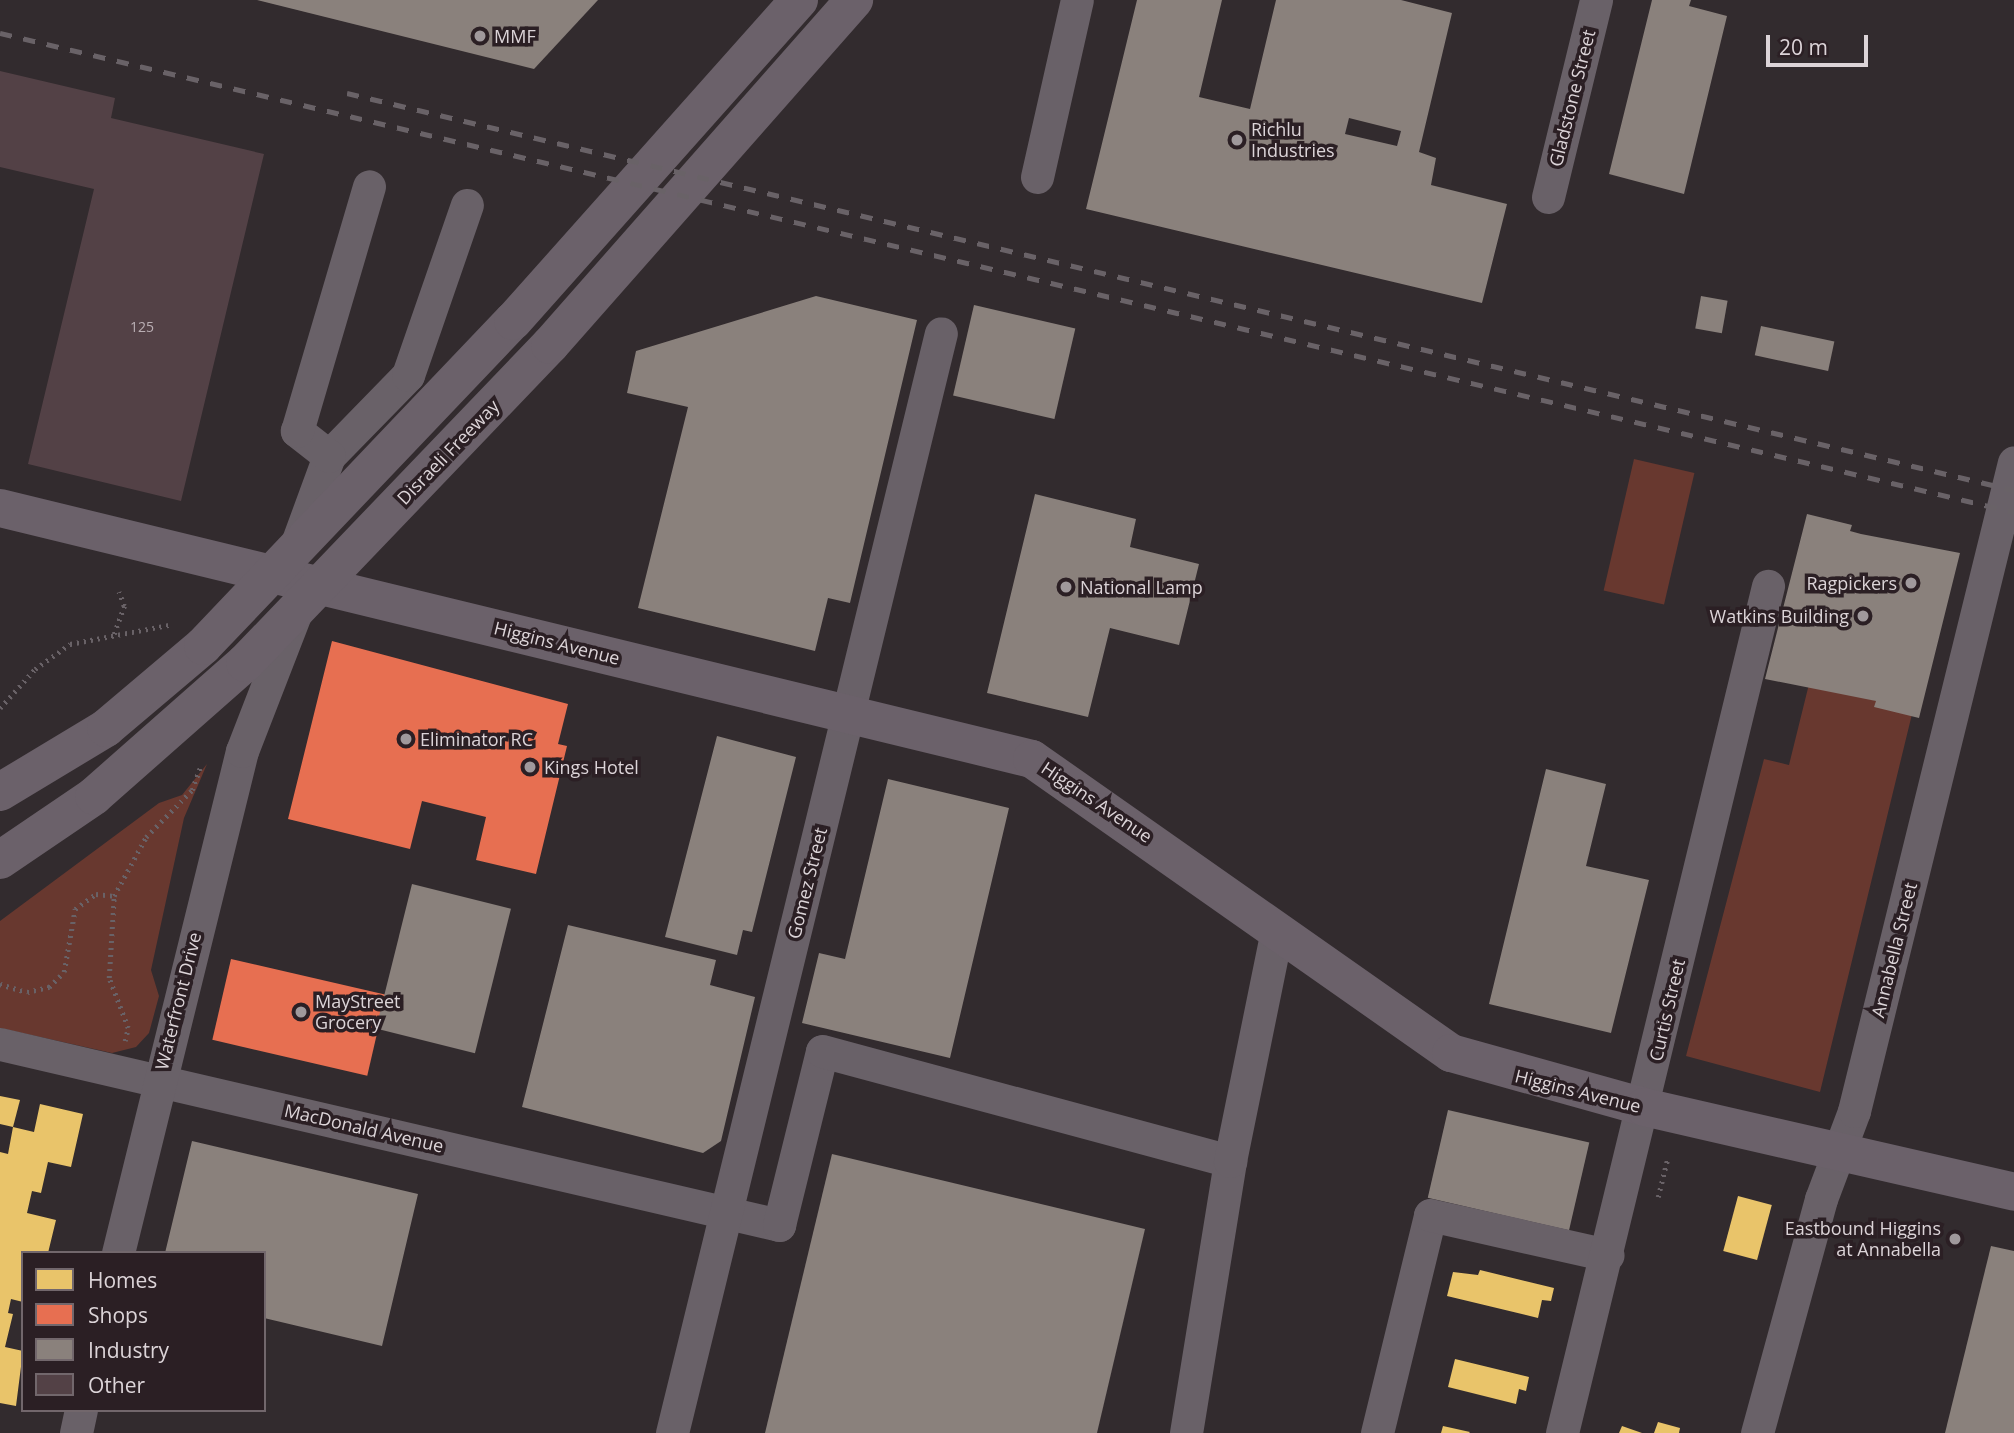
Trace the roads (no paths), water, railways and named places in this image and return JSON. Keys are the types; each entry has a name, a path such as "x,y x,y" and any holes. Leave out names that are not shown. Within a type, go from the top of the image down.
{"main road":[{"path":"0,792 106,728 202,646 513,321 799,0"},
{"name":"Disraeli Freeway","path":"0,860 138,759 245,663 550,345 854,0"},
{"name":"Higgins Avenue","path":"0,508 1003,750 1054,770 1451,1053 1644,1107 2014,1192"}],"street":[{"path":"1037,177 1077,0"},
{"name":"Gladstone Street","path":"1548,197 1596,0"},
{"path":"369,186 298,431 329,456 408,375 467,205"},
{"name":"Gomez Street","path":"672,1433 941,333"},
{"name":"Waterfront Drive","path":"118,1251 284,577 329,456"},
{"name":"Annabella Street","path":"1757,1433 1839,1153 2014,462"},
{"name":"Curtis Street","path":"1562,1433 1644,1107 1768,586"},
{"path":"1186,1433 1230,1161 1277,930"},
{"name":"MacDonald Avenue","path":"0,1044 779,1225 822,1051 1230,1161"},
{"path":"1377,1433 1430,1215 1608,1255"},
{"path":"76,1433 81,1412"}],"railway":[{"path":"0,33 2014,512"},
{"path":"347,93 2014,490"}],"place":[{"name":"MMF","path":"480,36"},
{"name":"Richlu Industries","path":"1237,140"},
{"name":"Ragpickers","path":"1911,583"},
{"name":"National Lamp","path":"1066,587"},
{"name":"Watkins Building","path":"1863,616"},
{"name":"Eliminator RC","path":"406,739"},
{"name":"Kings Hotel","path":"530,767"},
{"name":"MayStreet Grocery","path":"301,1012"},
{"name":"Eastbound Higgins at Annabella","path":"1955,1239"}]}
